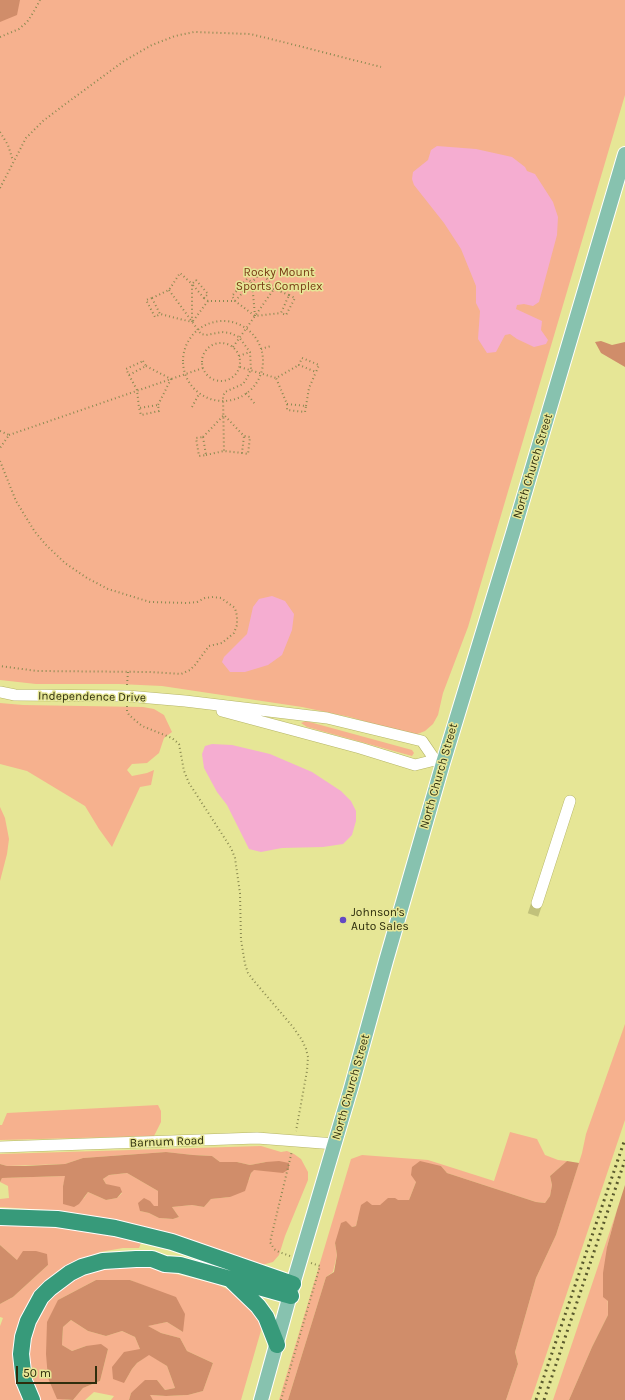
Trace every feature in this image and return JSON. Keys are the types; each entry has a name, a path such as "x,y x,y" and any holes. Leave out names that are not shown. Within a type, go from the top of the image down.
{"highway":[{"path":"0,1217 57,1219 115,1228 172,1242 292,1290"},
{"path":"32,1400 24,1381 21,1354 23,1337 28,1321 42,1297 50,1288 70,1273 103,1261 152,1259 165,1264 180,1265 230,1279 292,1290"},
{"path":"230,1279 258,1306 266,1316 277,1346"}],"main road":[{"name":"North Church Street","path":"261,1400 335,1144 439,762 513,533 625,154"}],"street":[{"name":"Independence Drive","path":"0,692 15,695 127,696 185,701"},
{"path":"185,701 360,748 415,765 439,762"},
{"path":"185,701 327,718 422,741 439,762"},
{"path":"537,903 570,801"},
{"name":"Barnum Road","path":"0,1147 257,1138 335,1144"}],"path":[{"path":"0,37 19,29 27,22 40,0"},
{"path":"0,188 26,138 43,121 124,61 152,45 175,36 194,32 250,34 381,67"},
{"path":"0,132 8,145 13,161"},
{"path":"192,322 160,314 155,317 146,300 169,290 180,272 208,302 235,301 265,268"},
{"path":"252,282 247,279 232,296 235,301 255,316 281,313 286,316 295,298 274,289 261,272"},
{"path":"192,322 192,284 196,280 208,294 204,298"},
{"path":"252,282 255,316"},
{"path":"233,347 274,289"},
{"path":"169,290 201,334 206,335 222,332 239,337 250,352 251,368 247,378 243,384 225,392 223,396 224,451"},
{"path":"281,313 289,295"},
{"path":"152,298 160,314"},
{"path":"192,322 208,302"},
{"path":"217,321 232,322 246,328 256,338 261,349 263,365 259,379 251,390 239,398 223,401 206,398 194,390 185,377 182,363 184,349 193,334 198,330 204,325 217,321"},
{"path":"214,344 228,344 233,347 239,356 240,367 235,375 224,381 217,381 208,377 203,368 203,355 206,350 214,344"},
{"path":"261,349 271,346"},
{"path":"239,356 250,352"},
{"path":"240,367 276,378 299,365 302,358 319,365 309,388 305,412 287,410 287,404 276,378"},
{"path":"143,361 146,366 170,379 158,405 159,411 141,415 137,390 126,369 143,361"},
{"path":"299,365 316,372"},
{"path":"129,375 146,366"},
{"path":"0,448 9,435 203,368"},
{"path":"246,393 255,404"},
{"path":"192,407 200,394"},
{"path":"287,404 306,406"},
{"path":"139,408 158,405"},
{"path":"224,415 244,436 250,437 248,454 224,451 199,456 196,438 203,437 224,415"},
{"path":"0,431 9,435"},
{"path":"242,453 244,436"},
{"path":"203,437 206,455"},
{"path":"0,461 16,501 35,532 65,563 87,578 108,589 150,602 187,603 197,602 213,596 221,598 235,608 238,616 234,633 230,638 206,649 195,665 185,673 37,671 0,666"},
{"path":"127,684 128,672"},
{"path":"127,708 129,715 142,726 172,738 179,744 184,771 189,783 231,848 235,858 240,893 241,940 248,973 293,1027 302,1040 308,1057 307,1071 296,1129"},
{"path":"279,1252 270,1242 270,1238 291,1155"},
{"path":"281,1400 320,1266"}],"green space":[{"name":"Rocky Mount Sports Complex","path":"0,0 625,0 625,95 468,627 443,693 438,715 433,724 425,731 415,735 408,734 350,717 302,707 162,686 119,684 36,684 0,680"},
{"path":"0,703 23,705 143,707 154,709 164,715 172,732 164,738 159,753 147,763 132,764 127,770 132,776 154,770 151,785 140,787 112,847 85,806 27,771 0,764"},
{"path":"306,721 412,750 414,753 412,756 307,727 301,723"},
{"path":"0,807 5,818 9,839 0,881"},
{"path":"625,1024 625,1120 531,1400 506,1400 518,1364 515,1352 536,1278 556,1235 582,1153 586,1134"},
{"path":"158,1105 161,1111 161,1122 154,1136 0,1140 0,1125 2,1125 7,1113"},
{"path":"510,1132 537,1139 545,1155 558,1160 567,1161 550,1176 552,1185 550,1196 545,1203 536,1202 447,1173 441,1166 416,1182 409,1200 398,1200 380,1205 372,1205 358,1218 356,1226 352,1227 335,1243 337,1255 333,1272 326,1277 288,1400 279,1400 351,1159 362,1155 428,1160 494,1181"},
{"path":"261,1146 281,1152 287,1151 294,1154 301,1159 308,1172 308,1180 285,1236 279,1255 273,1262 262,1265 241,1260 230,1253 169,1233 110,1219 47,1210 0,1207 0,1199 9,1198 8,1186 0,1182 2,1178 66,1176 63,1186 63,1204 84,1198 88,1192 106,1200 117,1198 122,1193 106,1184 103,1179 109,1175 127,1173 158,1191 158,1206 140,1211 149,1213 159,1218 173,1219 179,1217 172,1207 192,1205 204,1207 211,1199 230,1197 249,1180 254,1169 266,1162 250,1165 237,1162 220,1162 212,1156 166,1152 83,1158 65,1164 7,1166 0,1164 0,1154"},
{"path":"617,1210 607,1247 608,1315 569,1400 553,1400"},
{"path":"0,1223 61,1228 141,1243 139,1248 123,1248 100,1252 88,1258 28,1305 25,1400 0,1400 0,1326 3,1318 0,1317 0,1304 13,1297 48,1265 17,1260 0,1245"},
{"path":"130,1265 156,1269 216,1284 236,1293 252,1307 262,1327 241,1400 153,1400 149,1395 188,1395 203,1391 213,1363 187,1351 180,1338 161,1333 147,1326 167,1322 183,1332 147,1287 130,1280 96,1280 58,1300 57,1398 69,1400 39,1400 33,1388 27,1363 28,1340 39,1311 47,1299 65,1284 80,1277 103,1269"},
{"path":"71,1320 88,1331 106,1336 122,1331 135,1337 140,1349 124,1383 137,1363 149,1354 167,1366 175,1388 165,1390 157,1380 131,1393 129,1400 111,1400 114,1396 94,1392 85,1400 73,1400 83,1388 100,1381 108,1349 86,1346 72,1351 62,1345 63,1327"}],"shaded area":[{"path":"0,0 20,0 17,15 0,22"},
{"path":"437,146 476,149 512,157 525,167 527,171 535,174 553,202 558,217 557,235 539,302 533,306 524,304 517,305 516,309 542,321 541,330 548,340 546,344 534,347 510,334 505,335 496,352 487,353 478,339 480,311 476,303 476,286 461,249 444,223 414,185 412,179 413,172 428,160 431,150"},
{"path":"601,341 612,345 625,342 625,367 601,353 595,342"},
{"path":"272,596 285,601 294,614 292,630 282,655 268,665 245,672 230,672 222,662 224,657 247,634 253,607 259,599"},
{"path":"212,744 232,745 270,754 312,772 341,791 351,801 356,811 356,821 352,835 343,844 323,847 282,848 261,852 249,849 227,805 217,792 204,768 202,754 205,746"},
{"path":"166,1152 212,1156 220,1162 237,1162 250,1165 279,1161 289,1163 289,1169 283,1173 254,1170 251,1173 245,1191 230,1197 211,1199 204,1207 192,1205 172,1207 179,1217 173,1219 159,1218 149,1213 140,1211 138,1203 144,1198 150,1201 154,1206 158,1206 158,1191 127,1173 109,1175 103,1179 106,1184 120,1187 122,1192 117,1198 106,1200 88,1192 79,1204 74,1207 63,1204 63,1186 65,1176 2,1178 0,1182 0,1164 7,1166 25,1166 65,1164 83,1158"},
{"path":"420,1161 441,1166 447,1173 536,1202 545,1203 550,1196 552,1185 550,1176 567,1161 579,1163 556,1235 536,1278 515,1352 518,1364 506,1400 288,1400 326,1277 334,1272 337,1255 335,1243 341,1223 346,1221 352,1227 356,1226 361,1205 367,1201 372,1205 380,1205 388,1198 409,1200 416,1182 411,1175 412,1167"},
{"path":"625,1185 625,1400 569,1400 608,1315 608,1301 603,1297 603,1273 607,1247"},
{"path":"0,1245 17,1260 23,1251 36,1251 47,1254 48,1265 13,1297 0,1304"},
{"path":"96,1280 130,1280 176,1297 185,1314 183,1332 167,1322 148,1326 161,1333 180,1338 187,1351 213,1363 203,1391 188,1395 150,1395 153,1400 129,1400 131,1393 145,1380 157,1380 165,1390 175,1388 167,1366 149,1355 137,1363 124,1383 113,1379 112,1367 124,1352 140,1349 135,1337 122,1331 106,1336 88,1331 71,1320 63,1327 62,1345 72,1351 86,1346 101,1344 108,1349 100,1381 83,1388 73,1400 57,1399 48,1378 46,1354 47,1322 58,1300"}],"tunnel":[{"path":"533,915 537,903"}],"railway":[{"path":"536,1400 625,1139"},
{"path":"544,1400 625,1160"}],"place":[{"name":"Johnson's Auto Sales","path":"343,920"}]}
